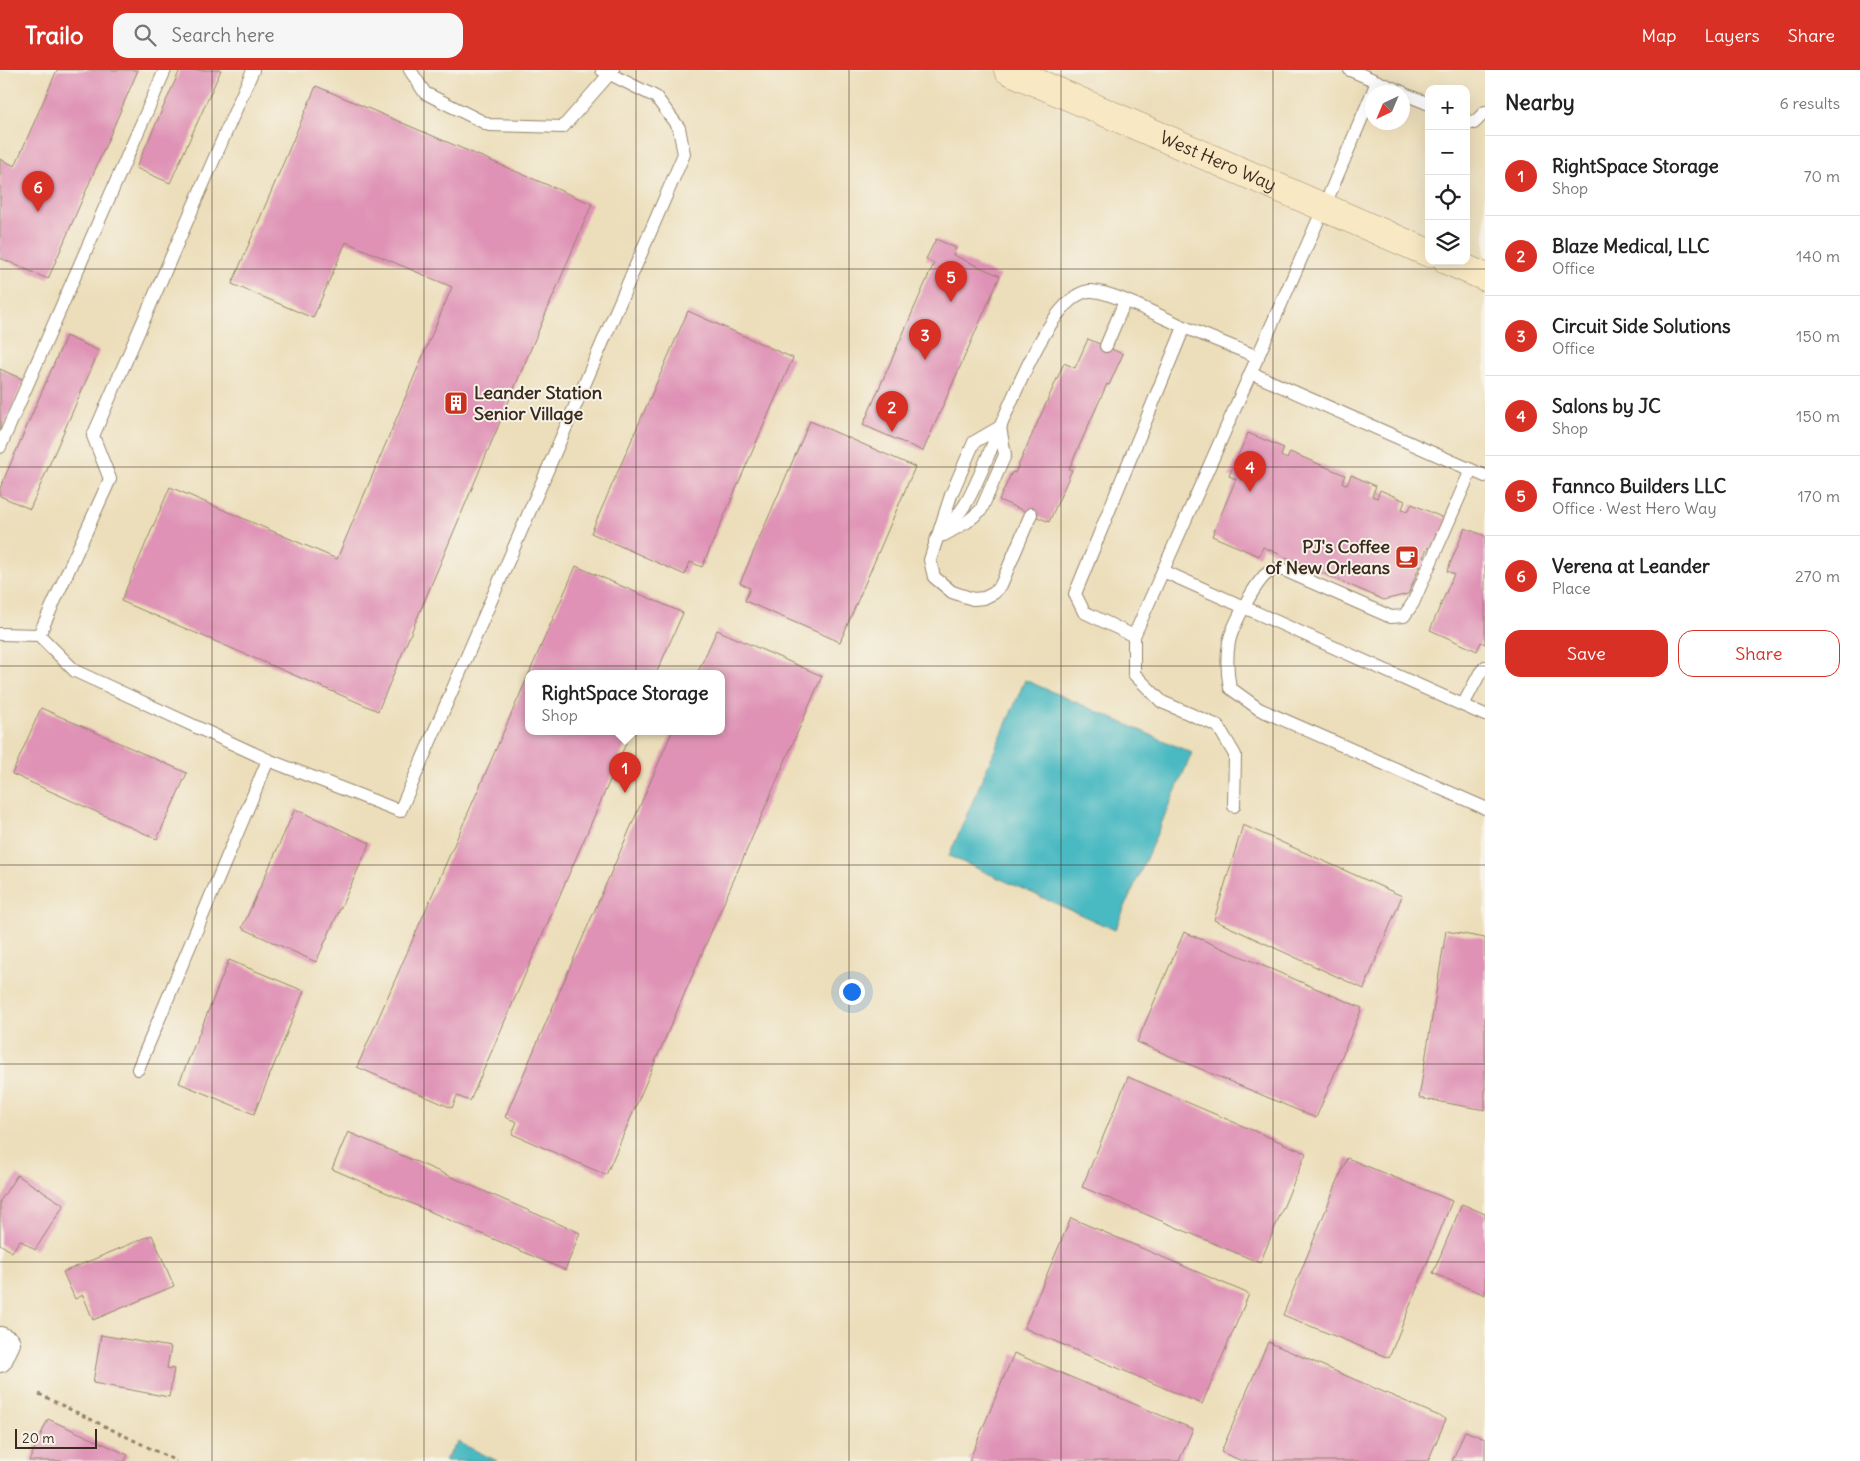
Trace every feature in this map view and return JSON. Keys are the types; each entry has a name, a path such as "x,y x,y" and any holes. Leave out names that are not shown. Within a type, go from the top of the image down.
{"main road":[{"name":"West Hero Way","path":"1008,70 1425,251"},
{"path":"1457,265 1485,277"}],"lane":[{"path":"0,447 165,70"},
{"path":"39,636 110,479 92,436 253,70"},
{"path":"0,634 39,636 74,671 268,760 400,811 684,154 679,128 656,97 609,71 563,127 489,125 425,93 410,70"},
{"path":"1350,70 1384,85"},
{"path":"1234,806 1235,755 1218,726 1162,702 1134,674 1134,636 1324,207 1377,82"},
{"path":"1410,96 1425,102"},
{"path":"1470,122 1474,123 1485,112"},
{"path":"935,541 966,504 1035,348 1062,307 1074,296 1089,291 1107,293 1258,357"},
{"path":"1106,346 1125,301"},
{"path":"1134,636 1084,612 1075,594 1184,327"},
{"path":"1251,373 1485,476"},
{"path":"1000,427 974,442 951,495 935,541 930,560 934,577 952,592 974,599 984,598 994,593 1001,585 1031,514"},
{"path":"1471,470 1413,603 1404,616 1391,617 1284,570 1271,570 1262,577 1244,608 1230,640 1226,665 1230,688 1259,709 1485,808"},
{"path":"1163,572 1485,715"},
{"path":"1463,705 1485,667"},
{"path":"138,1069 268,760"}],"path":[{"path":"39,1394 176,1461"}],"water":[{"path":"1025,680 1192,753 1115,930 949,856"},
{"path":"458,1442 497,1461 444,1461"}],"building":[{"path":"57,70 138,70 48,279 0,258 0,159 15,166"},
{"path":"180,70 221,70 170,183 136,168"},
{"name":"Leander Station Senior Village","path":"316,86 592,204 378,711 121,601 170,487 337,559 452,287 346,242 313,318 232,284"},
{"path":"936,239 956,248 953,255 1000,276 923,451 863,425 934,263 926,259"},
{"path":"688,311 793,358 702,567 690,562 685,575 591,533"},
{"path":"66,336 99,351 30,509 0,496 0,488"},
{"path":"1088,339 1123,354 1109,385 1107,384 1069,469 1072,470 1049,522 999,500 1012,472 1015,473 1064,363 1075,368"},
{"path":"0,369 24,380 0,435"},
{"path":"810,421 915,467 840,642 745,601 750,588 740,583"},
{"path":"1248,433 1284,448 1281,456 1287,459 1290,452 1345,475 1342,482 1347,485 1351,475 1376,486 1372,496 1377,498 1380,490 1405,501 1402,509 1408,511 1412,504 1448,520 1435,550 1428,547 1423,557 1431,560 1427,569 1420,566 1408,594 1384,600 1263,547 1259,556 1212,536 1236,479 1229,476"},
{"path":"1465,528 1485,536 1485,644 1481,642 1477,651 1430,630 1454,574 1447,571"},
{"path":"576,566 683,613 658,670 531,670"},
{"path":"717,630 822,676 606,1175 512,1134 517,1122 505,1117 671,735 725,735 725,670 699,670"},
{"path":"525,683 525,735 630,735 470,1101 457,1096 452,1108 357,1067"},
{"path":"41,708 187,773 157,839 12,774"},
{"path":"295,809 370,843 316,962 242,928"},
{"path":"1243,825 1402,896 1364,989 1214,920"},
{"path":"1446,931 1485,938 1485,1110 1419,1098"},
{"path":"1184,932 1362,1008 1316,1118 1137,1042"},
{"path":"229,960 304,991 254,1114 179,1083"},
{"path":"1128,1077 1306,1153 1260,1263 1082,1187"},
{"path":"348,1132 580,1233 565,1270 332,1169"},
{"path":"1347,1158 1452,1201 1389,1358 1283,1315"},
{"path":"17,1175 64,1205 35,1250 20,1240 12,1252 0,1244 0,1201"},
{"path":"1462,1204 1485,1214 1485,1295 1433,1273"},
{"path":"1071,1218 1249,1294 1202,1404 1024,1328"},
{"path":"152,1235 174,1286 93,1320 83,1295 75,1299 63,1272"},
{"path":"101,1335 171,1347 167,1368 174,1369 169,1397 93,1383"},
{"path":"1268,1342 1446,1419 1428,1461 1242,1461 1221,1452"},
{"path":"1014,1353 1193,1429 1179,1461 969,1461"},
{"path":"48,1419 128,1455 125,1461 29,1461"},
{"path":"1465,1431 1485,1439 1485,1461 1452,1461"}],"place":[{"name":"Verena at Leander","path":"38,212"},
{"name":"Fannco Builders LLC","path":"951,302"},
{"name":"Circuit Side Solutions","path":"925,360"},
{"name":"Leander Station Senior Village","path":"456,403"},
{"name":"Blaze Medical, LLC","path":"892,432"},
{"name":"Salons by JC","path":"1250,492"},
{"name":"PJ's Coffee of New Orleans","path":"1407,557"},
{"name":"RightSpace Storage","path":"625,793"}]}
